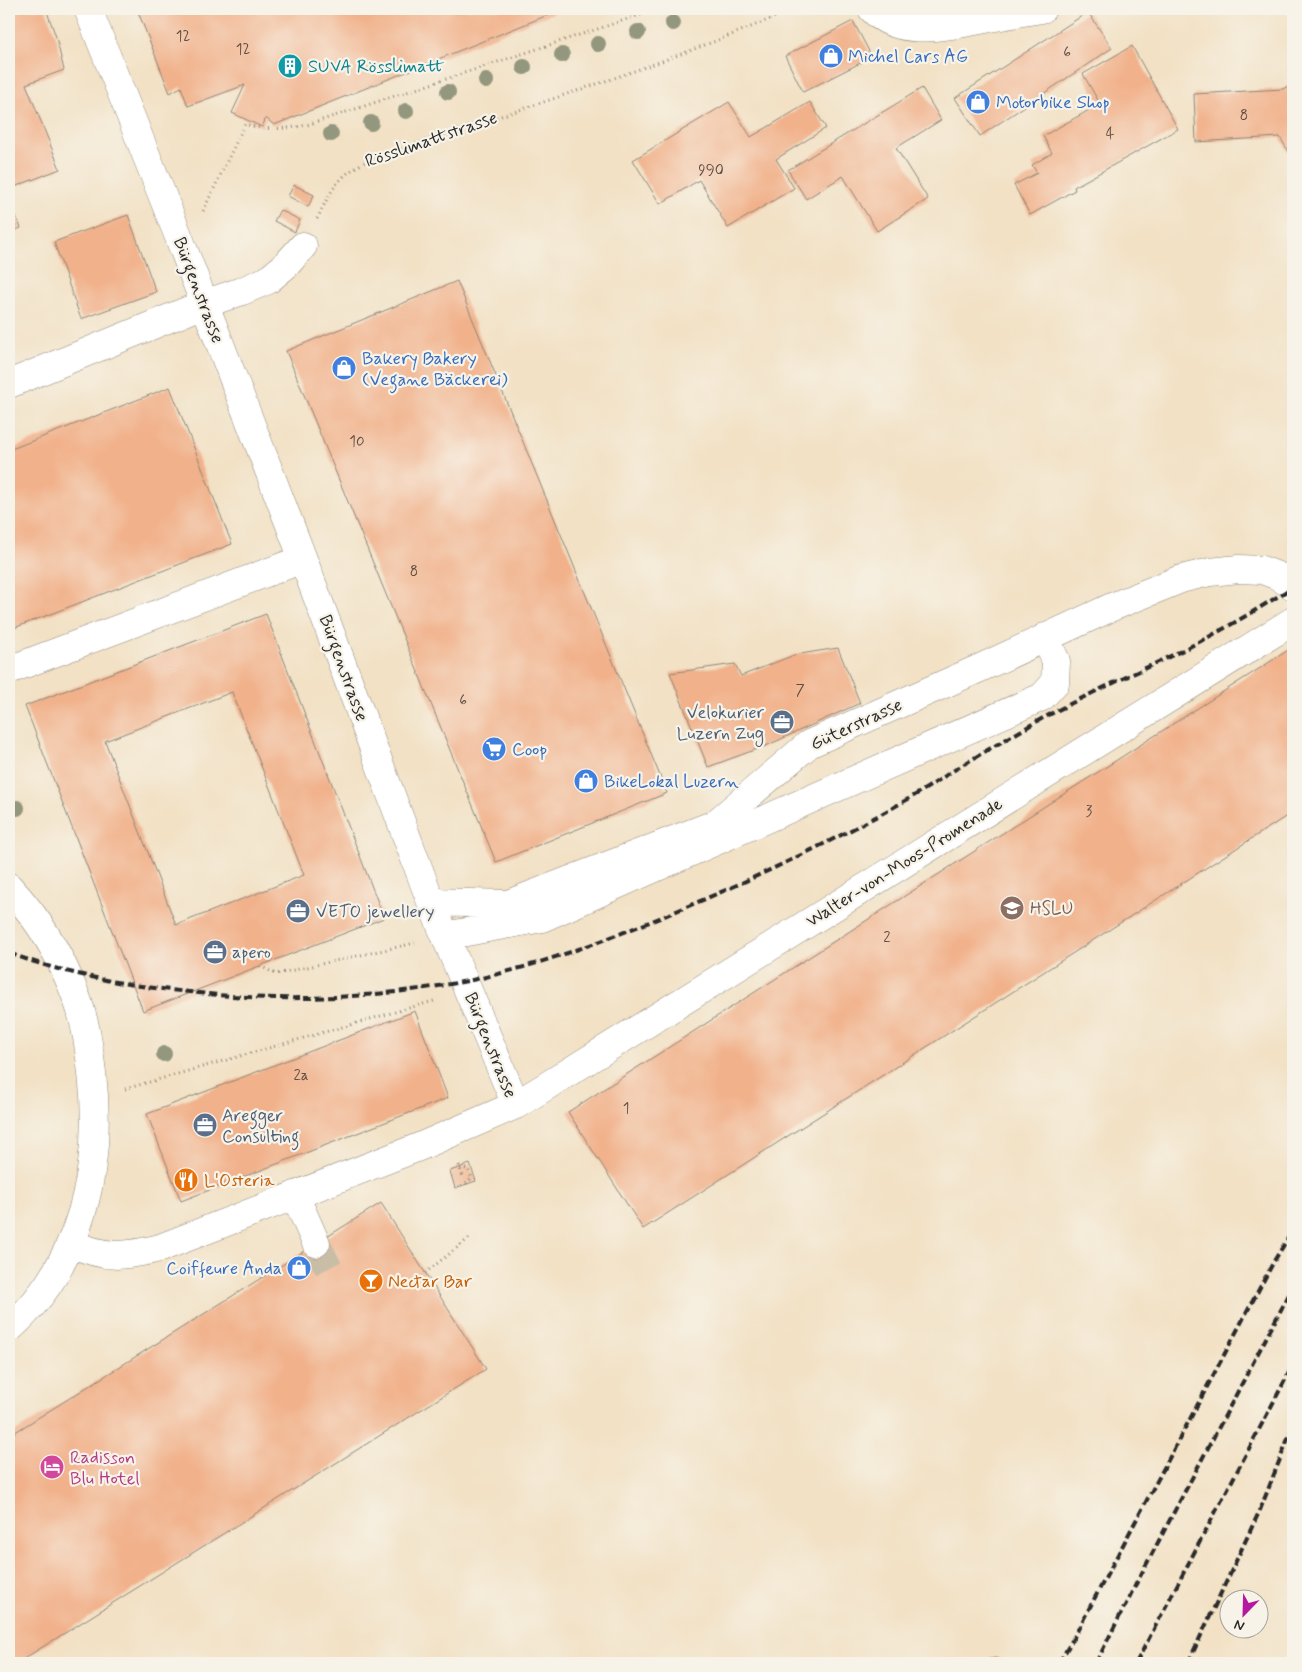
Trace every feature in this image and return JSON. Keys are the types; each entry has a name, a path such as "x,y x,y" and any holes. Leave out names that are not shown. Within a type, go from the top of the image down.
{"street":[{"name":"Bürgenstrasse","path":"71,1243 86,1251 102,1255 120,1256 160,1248 442,1137 516,1104 431,902 303,559 178,235 88,9"},
{"path":"872,9 888,20 904,26 923,28 943,27 1042,9"},
{"path":"9,384 204,304 268,280 286,265 303,246"},
{"path":"9,670 303,559"},
{"name":"Güterstrasse","path":"431,902 508,904 715,824 809,744 1121,603 1182,579 1210,572 1239,569 1262,570 1278,576 1293,586"},
{"name":"Walter-von-Moos-Promenade","path":"516,1104 1293,620"},
{"path":"445,936 542,918 1042,697 1055,683 1056,676 1056,661 1046,637"},
{"path":"9,887 40,926 65,971 77,1000 89,1047 95,1098 92,1166 87,1198 79,1225 56,1273 24,1316 9,1329"},
{"path":"295,1195 316,1243"}],"path":[{"path":"178,235 193,227 198,220 246,122 258,128 275,129 307,125 658,9"},
{"name":"Rösslimattstrasse","path":"303,246 331,190 342,176 356,166 373,158 644,67 794,9"},
{"path":"260,966 276,974 445,936"},
{"path":"95,1098 399,1012 468,990"},
{"path":"460,1168 468,1168 472,1178 465,1185"},
{"path":"425,1273 472,1236"}],"building":[{"path":"9,9 46,9 56,37 64,70 26,84 60,169 9,189"},
{"name":"SUVA Rösslimatt","path":"137,9 563,9 274,125 266,118 262,127 232,113 245,85 188,106 181,87 170,93"},
{"path":"1088,12 1112,48 980,136 955,98"},
{"path":"853,21 872,57 803,92 785,56"},
{"path":"1132,46 1178,129 1074,187 1075,190 1030,215 1014,185 1037,173 1032,165 1052,153 1043,136 1100,104 1083,74"},
{"path":"1293,83 1293,160 1280,137 1196,142 1194,94 1283,89"},
{"path":"922,88 941,120 896,148 928,199 877,231 843,176 806,199 788,170"},
{"path":"729,102 751,137 810,102 826,128 776,159 794,188 728,228 699,180 660,204 633,160"},
{"path":"294,185 314,195 308,207 288,196"},
{"path":"9,198 21,228 9,233"},
{"path":"280,210 300,220 295,232 274,221"},
{"path":"128,215 156,292 81,319 54,242"},
{"path":"457,281 667,793 496,862 286,351"},
{"path":"170,387 232,544 9,630 9,450"},
{"path":"266,614 384,918 143,1011 25,706","holes":["232,692 304,875 176,925 105,741"]},
{"path":"1293,647 1293,812 643,1229 568,1112"},
{"path":"838,648 860,703 768,745 708,767 670,673 735,664 741,676 794,655"},
{"path":"415,1011 448,1098 181,1201 147,1114"},
{"path":"470,1164 476,1181 455,1188 450,1171"},
{"path":"381,1203 486,1369 17,1663 9,1663 9,1436"},
{"path":"995,1658 1016,1663 973,1663 978,1661"}],"tunnel":[{"path":"316,1243 329,1269"}],"railway":[{"path":"9,953 55,968 127,984 199,993 265,998 331,997 396,992 462,982 509,971 579,949 647,923 714,895 813,849 926,789 970,760 1048,715 1199,642 1240,620 1293,587"},
{"path":"1059,1663 1274,1261 1293,1230"},
{"path":"1096,1663 1293,1287"},
{"path":"1136,1663 1293,1365"},
{"path":"1188,1663 1260,1510 1293,1426"}],"place":[{"name":"Michel Cars AG","path":"831,56"},
{"name":"SUVA Rösslimatt","path":"290,66"},
{"name":"Motorbike Shop","path":"978,102"},
{"name":"Bakery Bakery (Vegane Bäckerei)","path":"344,368"},
{"name":"Velokurier Luzern Zug","path":"782,722"},
{"name":"Coop","path":"494,749"},
{"name":"BikeLokal Luzern","path":"586,781"},
{"name":"HSLU","path":"1012,908"},
{"name":"VETO jewellery","path":"298,911"},
{"name":"apero","path":"215,952"},
{"name":"Aregger Consulting","path":"205,1125"},
{"name":"L'Osteria","path":"186,1180"},
{"name":"Coiffeure Anda","path":"299,1268"},
{"name":"Nectar Bar","path":"371,1281"},
{"name":"Radisson Blu Hotel","path":"52,1467"}]}
